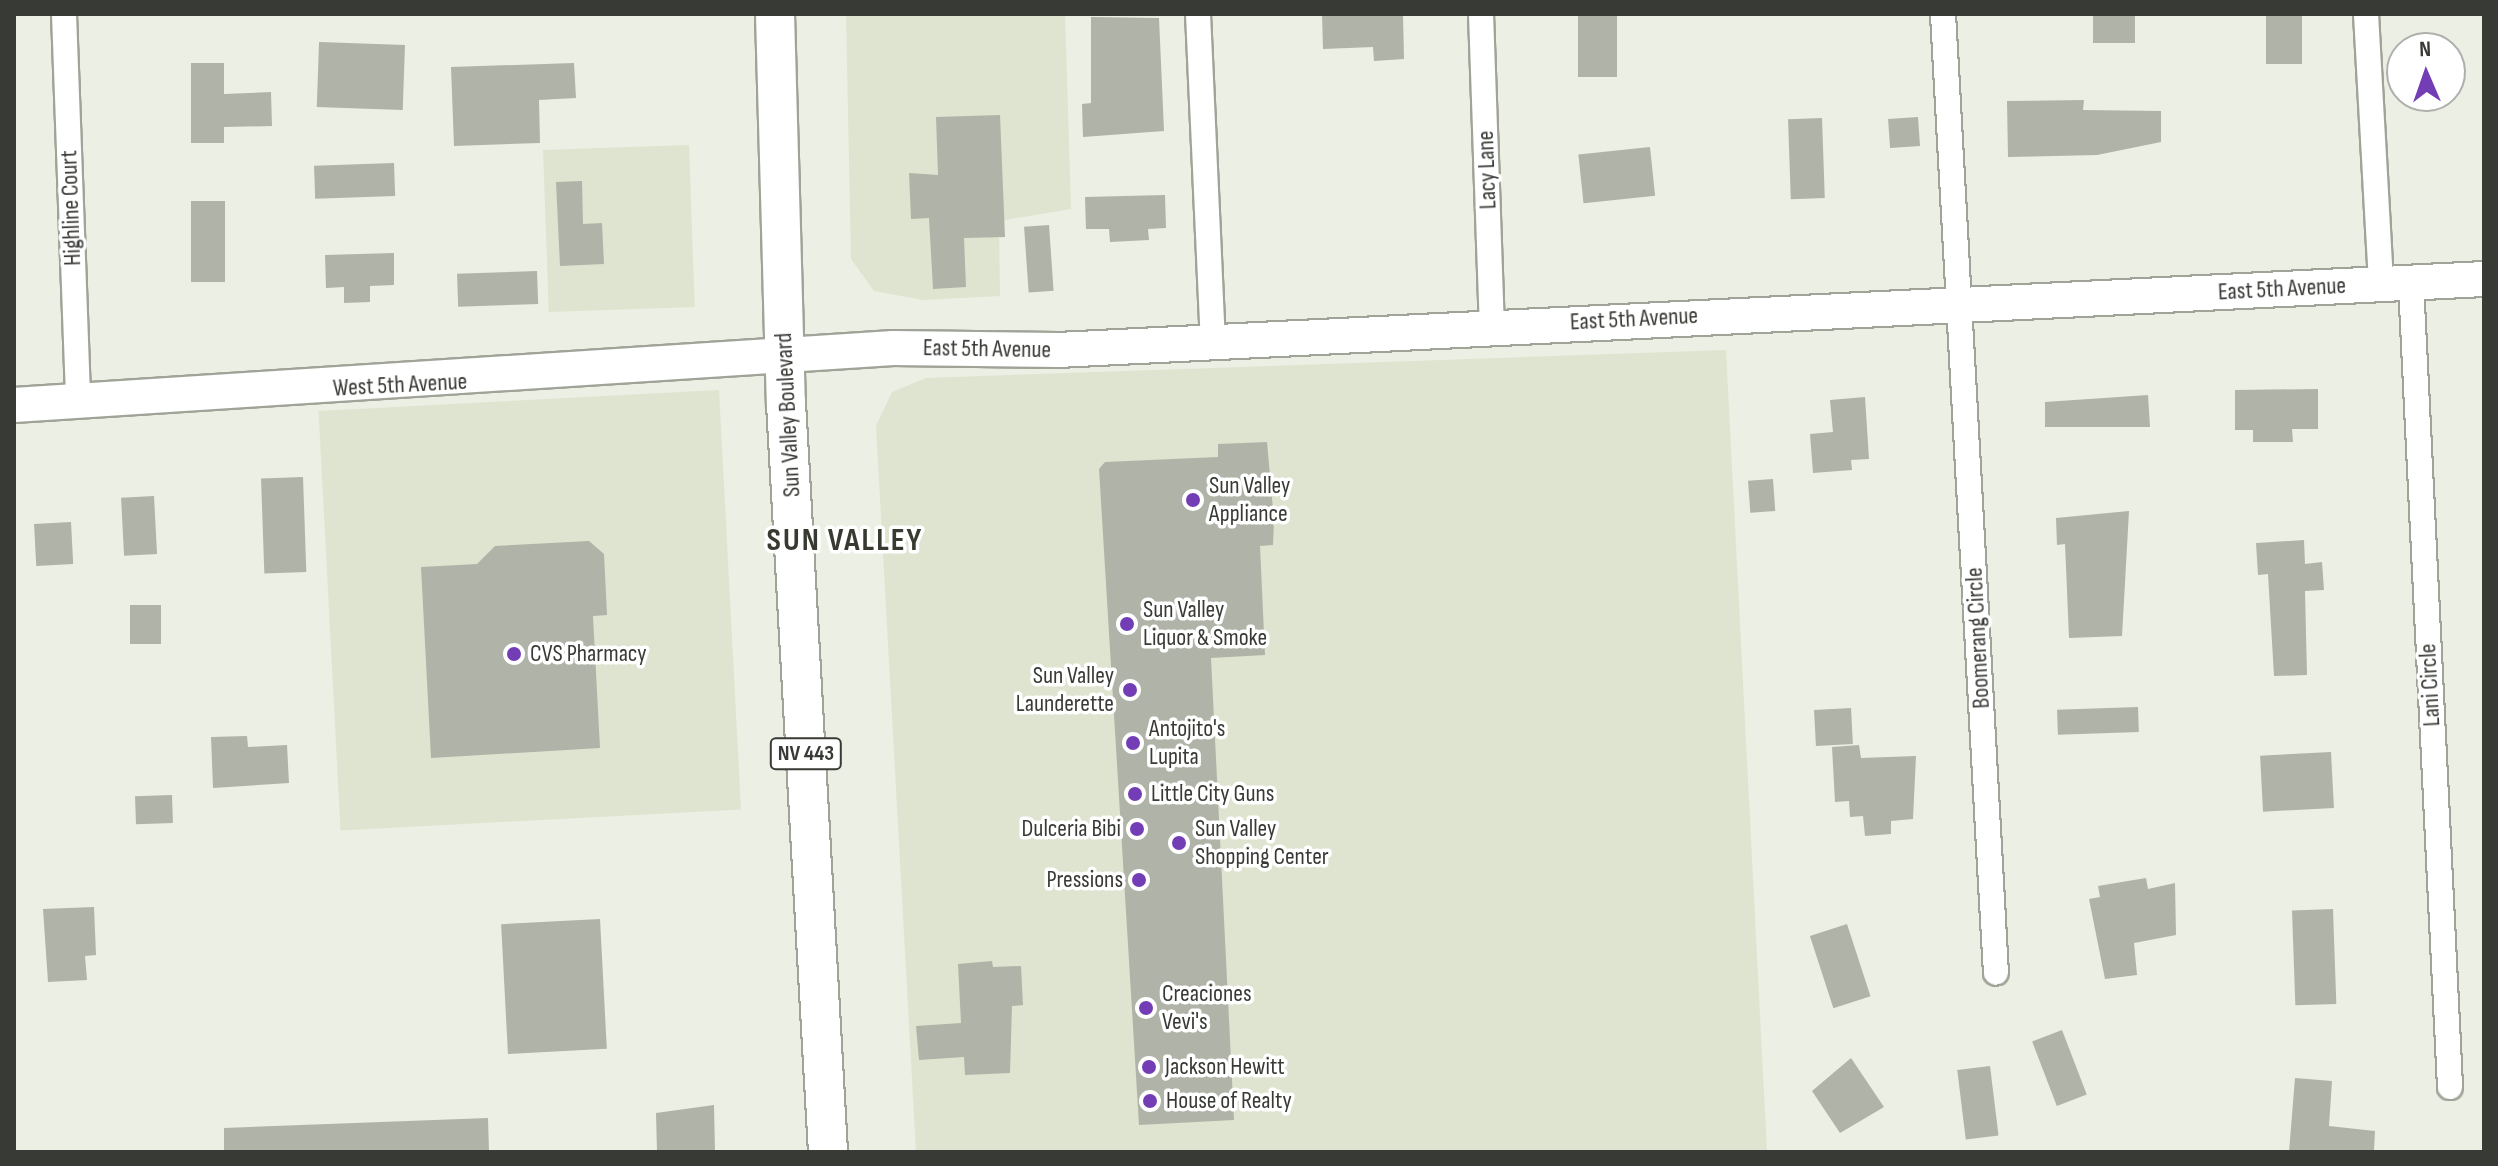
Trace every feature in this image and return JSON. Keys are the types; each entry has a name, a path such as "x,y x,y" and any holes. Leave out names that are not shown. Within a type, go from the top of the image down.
{"main road":[{"name":"Sun Valley Boulevard","path":"775,14 785,356 828,1152"}],"street":[{"name":"Highline Court","path":"64,14 78,402"},
{"path":"1198,14 1213,340"},
{"name":"Lacy Lane","path":"1481,14 1492,326"},
{"name":"Boomerang Circle","path":"1943,14 1996,973"},
{"name":"Lani Circle","path":"2366,14 2396,283 2450,1087"},
{"name":"East 5th Avenue","path":"785,356 1213,340 2484,279"},
{"name":"West 5th Avenue","path":"14,405 785,356"}],"shaded area":[{"path":"846,14 1065,14 1071,209 999,221 1000,296 923,300 874,291 851,259"},
{"path":"689,145 695,307 549,312 543,150"},
{"name":"Sun Valley Shopping Center","path":"1726,350 1767,1152 916,1152 876,426 892,392 926,378"},
{"name":"CVS Pharmacy","path":"719,390 741,809 341,830 319,411"}],"building":[{"path":"1322,14 1403,14 1404,59 1374,61 1373,47 1323,49"},
{"path":"1578,14 1617,14 1617,77 1578,77"},
{"path":"2093,14 2135,14 2135,43 2093,43"},
{"path":"2266,14 2302,14 2302,64 2266,64"},
{"path":"1091,17 1159,18 1164,131 1083,137 1082,104 1091,103"},
{"path":"319,42 405,45 403,110 317,107"},
{"path":"191,63 224,63 224,94 271,92 272,126 224,127 224,143 191,143"},
{"path":"574,63 576,98 539,100 540,143 454,146 451,67"},
{"path":"2084,100 2083,110 2161,111 2161,142 2097,155 2008,157 2007,101"},
{"path":"1000,115 1005,237 964,238 966,287 933,289 929,218 911,219 909,173 938,175 936,117"},
{"path":"1918,117 1920,146 1890,148 1888,119"},
{"path":"1822,118 1825,198 1791,199 1788,119"},
{"path":"1650,147 1655,196 1584,203 1578,155"},
{"path":"394,163 395,196 315,199 314,166"},
{"path":"582,181 583,224 602,223 604,264 560,266 556,182"},
{"path":"1165,195 1166,228 1148,229 1149,240 1110,242 1109,229 1086,229 1085,197"},
{"path":"191,201 225,201 225,282 191,282"},
{"path":"1049,225 1054,291 1029,293 1024,227"},
{"path":"394,253 394,285 370,286 370,302 344,303 344,287 326,288 325,255"},
{"path":"537,271 538,304 458,307 457,274"},
{"path":"2318,389 2318,429 2292,429 2293,442 2253,442 2253,430 2235,430 2235,390"},
{"path":"2148,395 2150,427 2045,427 2045,402"},
{"path":"1865,397 1869,459 1851,460 1852,470 1813,473 1810,434 1833,432 1830,400"},
{"name":"Sun Valley Shopping Center","path":"1267,442 1274,521 1273,545 1260,546 1265,655 1211,658 1234,1120 1139,1125 1099,469 1105,462 1218,457 1218,444"},
{"path":"303,477 306,572 264,573 261,478"},
{"path":"1773,479 1775,511 1750,513 1748,481"},
{"path":"154,496 157,554 124,556 121,498"},
{"path":"2129,511 2122,636 2069,638 2065,544 2057,545 2056,518"},
{"path":"71,522 73,564 36,566 34,524"},
{"path":"2304,540 2305,564 2322,562 2324,590 2305,591 2307,675 2274,676 2268,574 2258,575 2256,543"},
{"path":"589,541 604,554 607,615 593,616 600,748 431,758 421,567 477,564 495,546"},
{"path":"130,605 161,605 161,644 130,644"},
{"path":"2138,707 2139,732 2058,735 2057,710"},
{"path":"1851,708 1853,744 1816,746 1814,710"},
{"path":"247,736 248,747 287,745 289,783 213,788 211,737"},
{"path":"1859,745 1861,758 1916,756 1913,819 1891,821 1891,834 1865,836 1863,816 1850,817 1849,801 1835,802 1832,747"},
{"path":"2331,752 2334,808 2263,812 2260,756"},
{"path":"172,795 173,823 136,824 135,796"},
{"path":"2146,878 2148,889 2175,883 2176,935 2134,943 2137,975 2105,979 2089,899 2100,897 2098,886"},
{"path":"94,907 96,955 85,956 87,980 48,982 43,909"},
{"path":"2333,909 2336,1004 2295,1005 2292,910"},
{"path":"600,919 607,1049 508,1054 501,924"},
{"path":"1847,924 1870,996 1833,1008 1810,936"},
{"path":"992,961 993,967 1021,966 1023,1005 1012,1006 1010,1073 965,1075 964,1057 919,1060 916,1026 961,1023 958,964"},
{"path":"2062,1030 2087,1094 2057,1106 2032,1041"},
{"path":"1851,1058 1884,1107 1840,1133 1812,1091"},
{"path":"1990,1066 1999,1135 1966,1139 1957,1070"},
{"path":"2295,1078 2332,1081 2329,1126 2375,1131 2374,1150 2289,1152"},
{"path":"714,1105 715,1152 657,1152 656,1113"},
{"path":"488,1118 489,1152 224,1152 224,1128"}],"place":[{"name":"Sun Valley Appliance","path":"1193,500"},
{"name":"Sun Valley Liquor & Smoke","path":"1127,624"},
{"name":"CVS Pharmacy","path":"514,654"},
{"name":"Sun Valley Launderette","path":"1130,690"},
{"name":"Antojito's Lupita","path":"1133,743"},
{"name":"Little City Guns","path":"1135,794"},
{"name":"Dulceria Bibi","path":"1137,829"},
{"name":"Sun Valley Shopping Center","path":"1179,843"},
{"name":"Pressions","path":"1139,880"},
{"name":"Creaciones Vevi's","path":"1146,1008"},
{"name":"Jackson Hewitt","path":"1149,1067"},
{"name":"House of Realty","path":"1150,1101"}],"district":[{"name":"SUN VALLEY","path":"845,541"}]}
